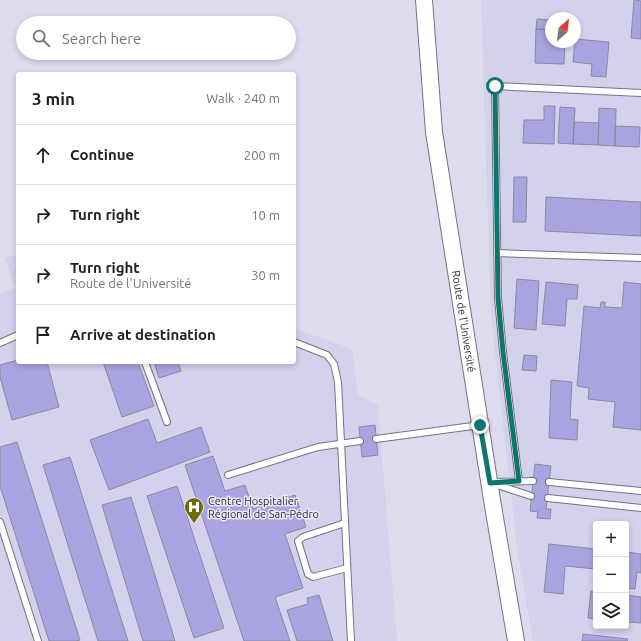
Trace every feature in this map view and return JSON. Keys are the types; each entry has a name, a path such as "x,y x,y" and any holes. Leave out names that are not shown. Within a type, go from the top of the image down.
{"street":[{"name":"Route de l'Université","path":"424,0 434,132 516,641"}],"lane":[{"path":"519,481 498,298 495,86 641,93"},
{"path":"497,252 641,258"},
{"path":"0,343 16,336"},
{"path":"296,343 327,355 334,364 338,382 351,641"},
{"path":"146,364 167,422"},
{"path":"376,439 480,425"},
{"path":"228,475 318,447 360,441"},
{"path":"490,483 533,481"},
{"path":"549,482 641,491"},
{"path":"490,483 531,496"},
{"path":"548,498 641,508"},
{"path":"0,522 38,641"},
{"path":"345,523 303,537 298,541 308,574 313,577 347,568"}],"shaded area":[{"path":"481,0 641,0 641,641 533,641 518,556 491,316"},
{"name":"Centre Hospitalier Régional de San-Pédro","path":"16,255 16,364 296,364 296,329 352,349 358,394 378,406 397,641 0,641 0,294 15,288 5,258"}],"building":[{"path":"634,0 641,1 641,39 631,38"},
{"path":"537,19 545,20 545,30 536,29"},
{"path":"536,29 545,30 545,48 565,48 564,64 535,63"},
{"path":"581,40 609,42 606,77 591,76 592,64 573,62 574,48 581,48"},
{"path":"544,106 555,106 554,144 523,143 524,120 544,120"},
{"path":"560,107 575,108 573,144 558,143"},
{"path":"599,108 616,109 615,146 598,145"},
{"path":"574,122 599,123 598,145 573,144"},
{"path":"615,126 640,127 639,147 615,146"},
{"path":"514,177 527,177 526,222 513,222"},
{"path":"546,197 641,202 641,236 545,231"},
{"path":"517,279 539,281 536,330 514,328"},
{"path":"546,282 578,285 577,299 567,299 565,326 542,324"},
{"path":"624,282 641,284 641,430 613,427 615,402 588,399 589,388 577,386 584,306 600,308 601,302 605,302 605,307 622,308"},
{"path":"524,355 537,356 536,371 522,370"},
{"path":"16,361 16,364 48,364 59,407 12,420 0,377 0,365"},
{"path":"104,364 139,364 154,406 122,417"},
{"path":"155,364 179,364 181,371 159,378"},
{"path":"551,380 572,382 570,419 578,420 577,440 549,438"},
{"path":"148,419 157,443 201,427 210,452 109,490 90,440"},
{"path":"375,425 378,455 362,457 359,427"},
{"path":"17,442 80,640 49,641 0,486 0,447"},
{"path":"213,456 225,491 245,485 253,509 295,495 306,527 285,534 303,588 275,597 290,641 244,641 185,465"},
{"path":"70,457 128,641 98,641 43,465"},
{"path":"535,464 551,466 546,509 551,509 550,519 537,518 538,512 530,511"},
{"path":"177,486 224,628 194,638 147,496"},
{"path":"131,497 175,641 143,641 102,505"},
{"path":"549,544 593,549 593,569 565,566 563,594 544,592"},
{"path":"629,552 641,554 641,573 637,572 635,589 629,588"},
{"path":"591,591 593,591 593,619 588,618"},
{"path":"319,595 333,641 297,641 287,610 308,604 307,598"},
{"path":"629,595 641,597 641,623 629,622"},
{"path":"583,634 628,639 627,641 582,641"}],"place":[{"name":"Centre Hospitalier Régional de San-Pédro","path":"194,524"}],"route":[{"path":"480,425 490,483 519,481 498,298 495,86"}]}
